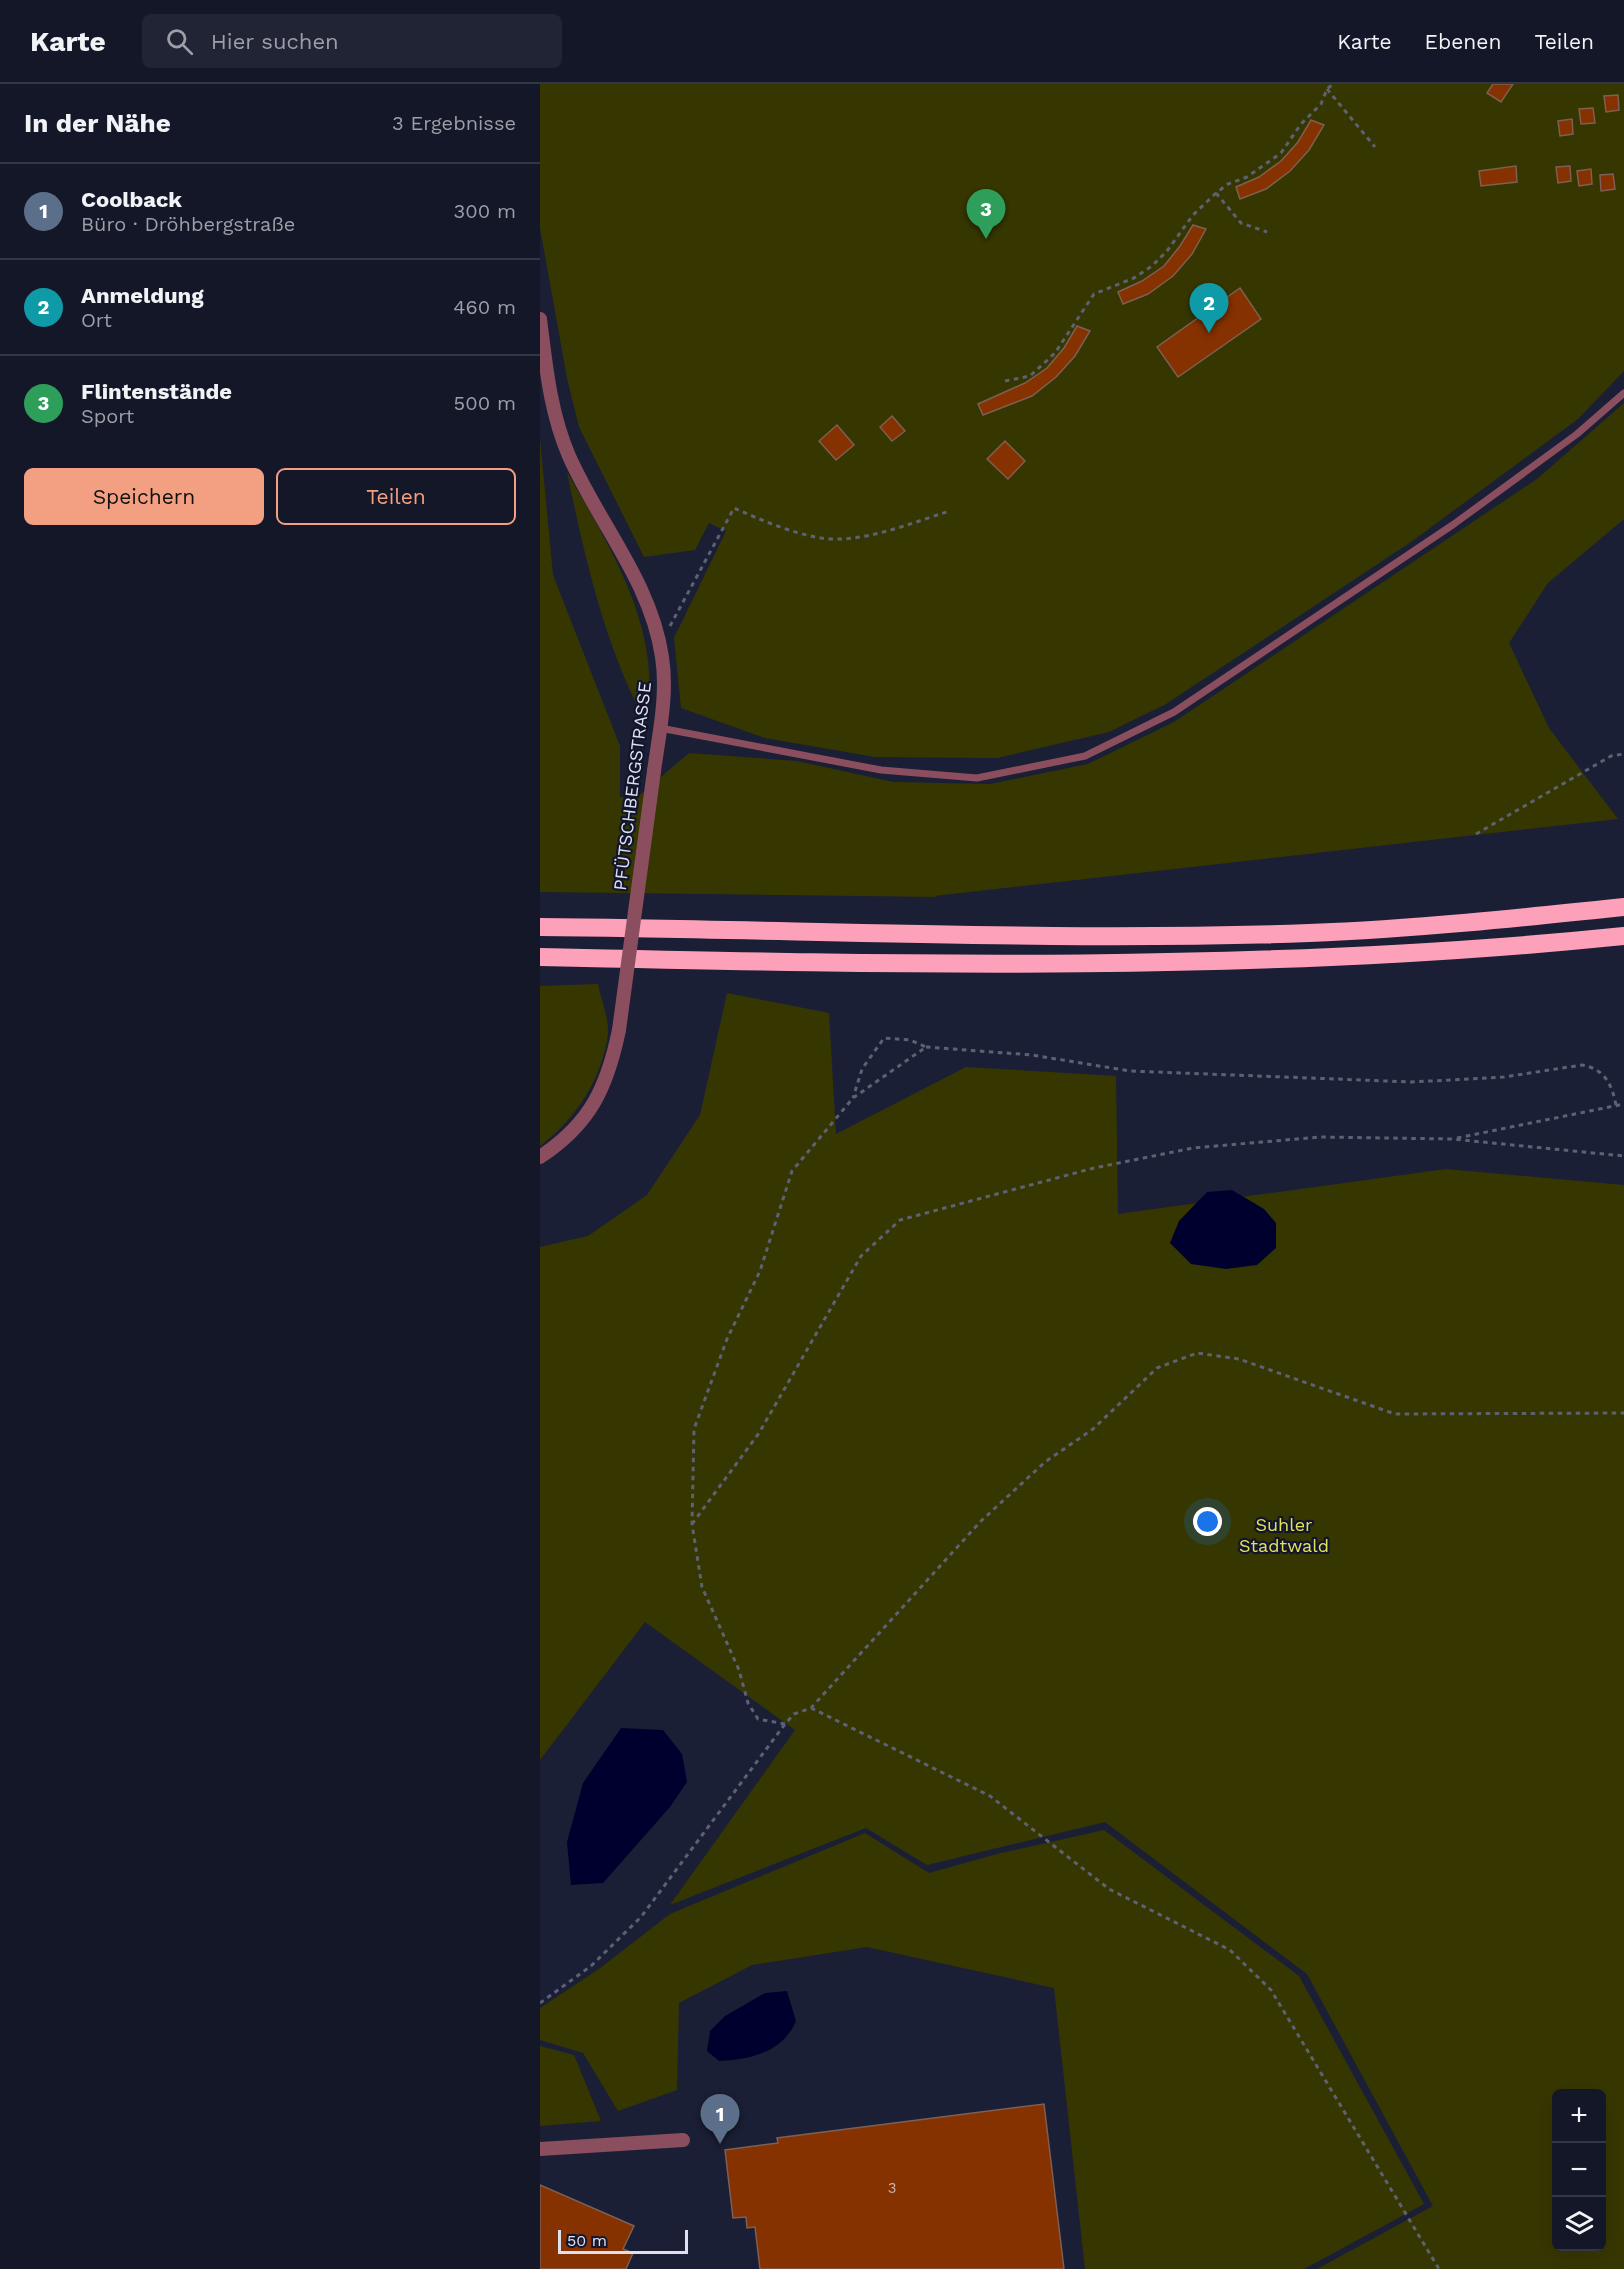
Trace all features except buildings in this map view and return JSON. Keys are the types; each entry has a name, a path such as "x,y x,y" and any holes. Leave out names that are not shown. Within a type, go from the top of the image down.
{"highway":[{"path":"540,927 1085,936 1309,933 1525,918 1624,907"},
{"path":"540,957 1080,964 1295,960 1525,946 1624,936"}],"street":[{"name":"PFÜTSCHBERGSTRASSE","path":"540,318 550,395 561,437 639,582 659,642 663,688 660,728 619,1030 606,1081 594,1105 572,1132 540,1157"},
{"path":"540,2149 683,2140"}],"lane":[{"path":"660,728 881,770 977,778 1085,756 1174,712 1435,537 1577,434 1624,393"}],"path":[{"path":"1005,381 1030,376 1055,353 1094,294 1134,278 1152,266 1167,251 1193,215 1216,193 1228,184 1247,177 1281,153 1301,124 1321,104 1327,89 1333,84"},
{"path":"1327,89 1375,147"},
{"path":"1216,193 1241,223 1267,232"},
{"path":"659,642 681,610 734,508 800,533 843,538 902,526 950,511"},
{"path":"1476,834 1611,756 1624,754"},
{"path":"853,1098 862,1069 884,1038 910,1040 926,1047 1032,1055 1130,1071 1412,1082 1481,1080 1582,1065 1591,1067 1607,1078 1616,1105"},
{"path":"785,1724 758,1719 748,1703 739,1670 702,1587 692,1524 694,1429 727,1339 760,1271 792,1171 853,1098 926,1047"},
{"path":"1452,1139 1624,1104"},
{"path":"692,1524 759,1433 861,1256 900,1220 984,1195 1094,1168 1193,1148 1320,1137 1452,1139 1624,1156"},
{"path":"540,2003 591,1966 641,1917 785,1724 794,1714 811,1708 981,1521 1045,1462 1093,1428 1157,1368 1197,1353 1239,1359 1395,1414 1624,1413"},
{"path":"811,1708 990,1796 1109,1889 1230,1950 1271,1990 1438,2269"}],"green space":[{"path":"540,84 1624,84 1624,371 1578,419 1411,542 1166,704 1109,732 997,758 875,757 765,738 681,708 674,638 726,531 709,523 695,550 644,557 579,427 567,378 540,228"},
{"path":"1624,403 1624,519 1548,583 1509,643 1549,728 1618,819 934,896 939,897 540,892 540,439 553,575 620,746 620,797 634,800 689,753 797,761 893,782 990,784 1088,764 1174,722 1537,479"},
{"path":"567,472 616,561 641,623 650,689 646,723 618,663 607,632 581,536"},
{"path":"598,984 608,1028 600,1067 576,1111 540,1146 540,986"},
{"name":"Suhler Stadtwald","path":"727,993 829,1013 836,1134 966,1067 1116,1076 1118,1214 1446,1169 1624,1185 1624,2269 1317,2269 1433,2206 1307,1974 1105,1822 927,1865 866,1828 670,1905 795,1730 645,1622 540,1760 540,1247 588,1236 647,1195 700,1115"},
{"path":"1104,1830 1299,1976 1424,2204 1304,2269 1085,2269 1054,1988 867,1947 752,1965 679,2003 677,2090 618,2111 583,2053 540,2040 540,2008 599,1969 670,1914 865,1833 929,1873 1001,1853"},
{"path":"540,2046 574,2055 601,2121 540,2126"}],"water":[{"path":"1232,1190 1264,1209 1276,1223 1276,1248 1257,1265 1226,1269 1191,1264 1170,1243 1179,1221 1207,1192"},
{"path":"621,1728 663,1730 682,1754 687,1782 670,1807 603,1883 571,1885 567,1842 583,1783"},
{"path":"787,1991 796,2021 790,2032 774,2047 754,2056 719,2061 707,2051 710,2031 725,2016 765,1993"}],"place":[{"name":"Flintenstände","path":"986,239"},
{"name":"Anmeldung","path":"1209,333"},
{"name":"Coolback","path":"720,2144"}]}
